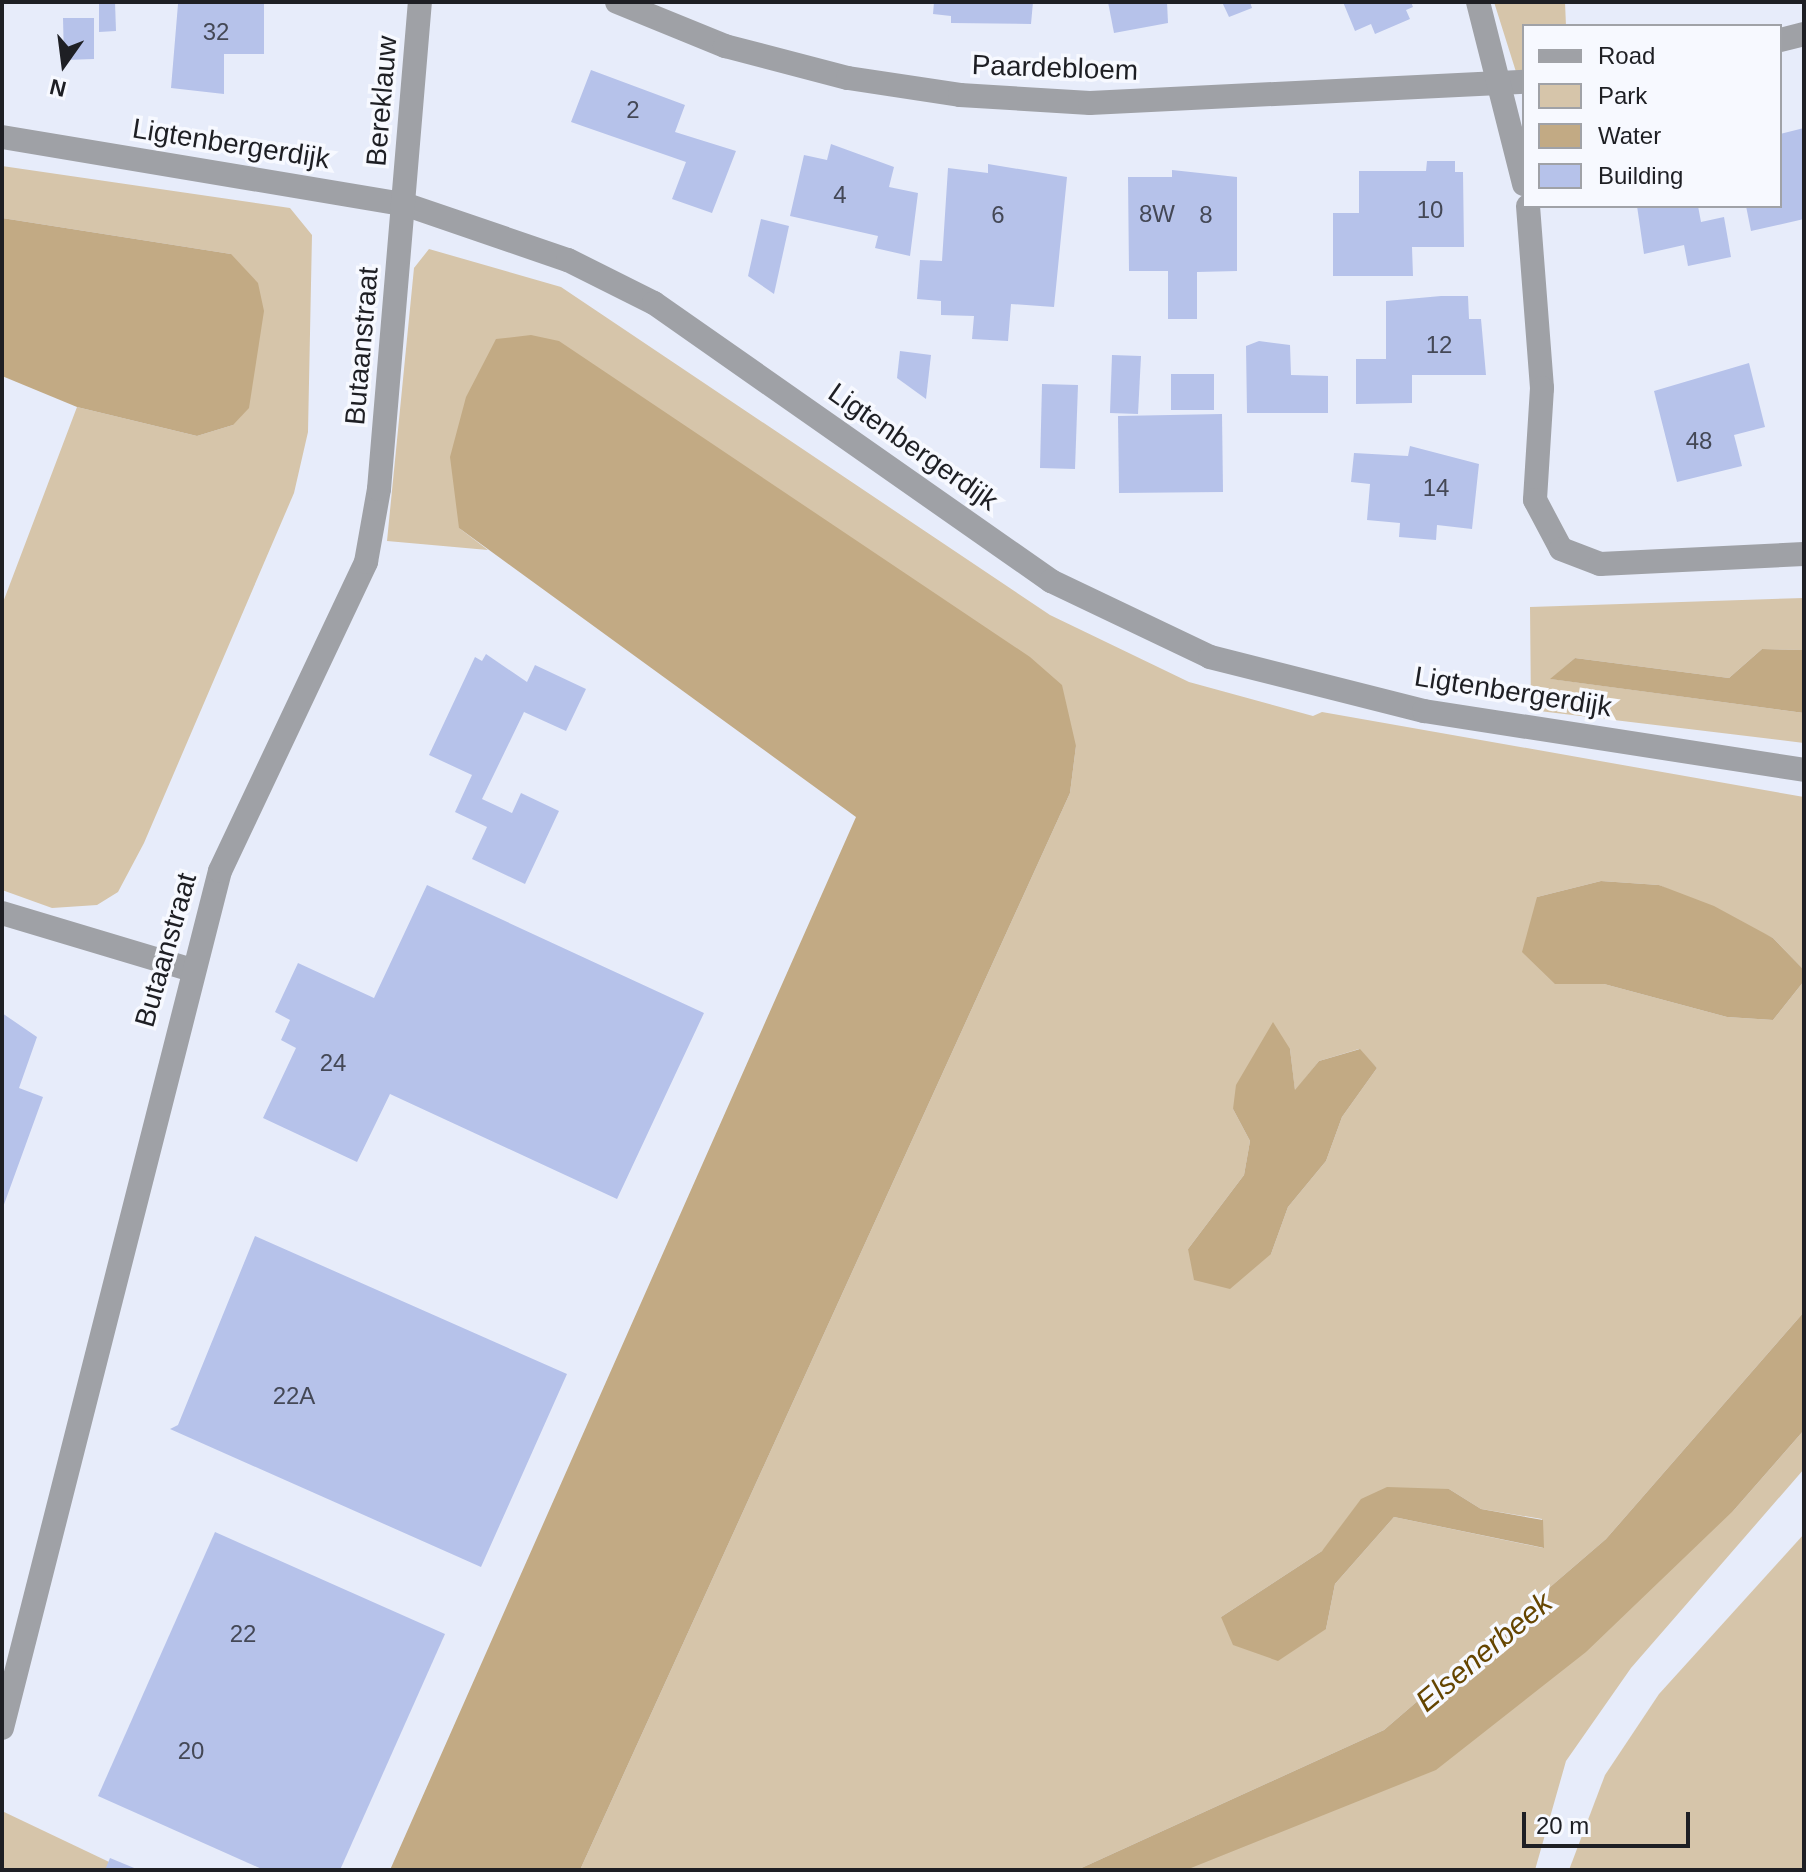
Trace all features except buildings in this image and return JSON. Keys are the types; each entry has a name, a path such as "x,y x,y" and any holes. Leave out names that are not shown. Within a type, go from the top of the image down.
{"street":[{"name":"Bereklauw","path":"404,204 420,2"},
{"name":"Paardebloem","path":"617,2 741,50 848,78 960,95 1090,103 1514,84"},
{"path":"1478,2 1514,84 1522,164"},
{"path":"1782,40 1804,34"},
{"name":"Ligtenbergerdijk","path":"2,137 404,204 507,235 654,303 1051,581 1210,657 1424,711 1804,770"},
{"name":"Butaanstraat","path":"2,1728 189,969 220,871 366,562 404,204"},
{"path":"1528,208 1542,388 1535,500 1561,549 1600,564 1804,554"},
{"path":"2,913 189,969"}],"green space":[{"path":"1494,2 1565,2 1566,24 1522,24 1522,74 1517,75"},
{"path":"2,166 290,208 312,235 308,432 294,493 144,843 118,892 97,905 52,908 2,890 2,605 77,407 197,436 233,425 231,254 2,218"},
{"path":"429,249 561,287 1050,615 1189,682 1313,716 1322,712 1804,797 1804,970 1773,938 1659,885 1601,881 1537,897 1556,984 1604,984 1727,1017 1773,1020 1804,981 1804,1312 1606,1539 1384,1730 1077,1870 580,1870 1070,793 1076,746 459,528 488,550 387,541 414,268","holes":["1290,1049 1295,1091 1319,1061 1359,1049 1377,1068 1342,1117 1326,1161 1288,1207 1271,1254 1188,1249 1244,1175 1250,1141 1233,1109","1449,1489 1481,1509 1542,1519 1543,1548 1394,1517 1335,1584 1326,1629 1221,1617 1322,1551"]},
{"path":"1804,598 1804,650 1762,649 1729,678 1575,658 1551,679 1804,713 1804,743 1531,710 1530,607"},
{"path":"1804,1430 1804,1469 1631,1668 1566,1761 1535,1870 1186,1870 1734,1510"},
{"path":"1804,1534 1804,1870 1569,1870 1605,1775 1659,1694"},
{"path":"2,1811 126,1870 2,1870"}],"water":[{"path":"2,218 231,254 258,283 264,311 249,408 233,425 197,436 77,407 2,376"},
{"path":"531,335 559,341 1030,657 1062,685 1076,746 1070,793 580,1870 390,1870 856,817 459,528 450,457 466,397 496,339"},
{"path":"1762,649 1804,650 1804,713 1550,679 1575,658 1729,678"},
{"path":"1601,881 1659,885 1714,906 1773,938 1804,970 1804,981 1773,1020 1727,1017 1604,984 1555,984 1522,952 1537,897"},
{"path":"1273,1022 1290,1049 1295,1090 1319,1061 1360,1049 1377,1068 1342,1117 1326,1161 1288,1207 1271,1254 1230,1289 1194,1280 1188,1249 1244,1175 1250,1141 1233,1109 1236,1085"},
{"name":"Elsenerbeek","path":"1804,1312 1804,1430 1734,1510 1586,1652 1436,1770 1186,1870 1077,1870 1384,1730 1606,1539"},
{"path":"1387,1487 1449,1489 1481,1509 1543,1520 1544,1548 1394,1517 1335,1584 1326,1629 1278,1661 1233,1645 1221,1617 1322,1551 1361,1499"}]}
